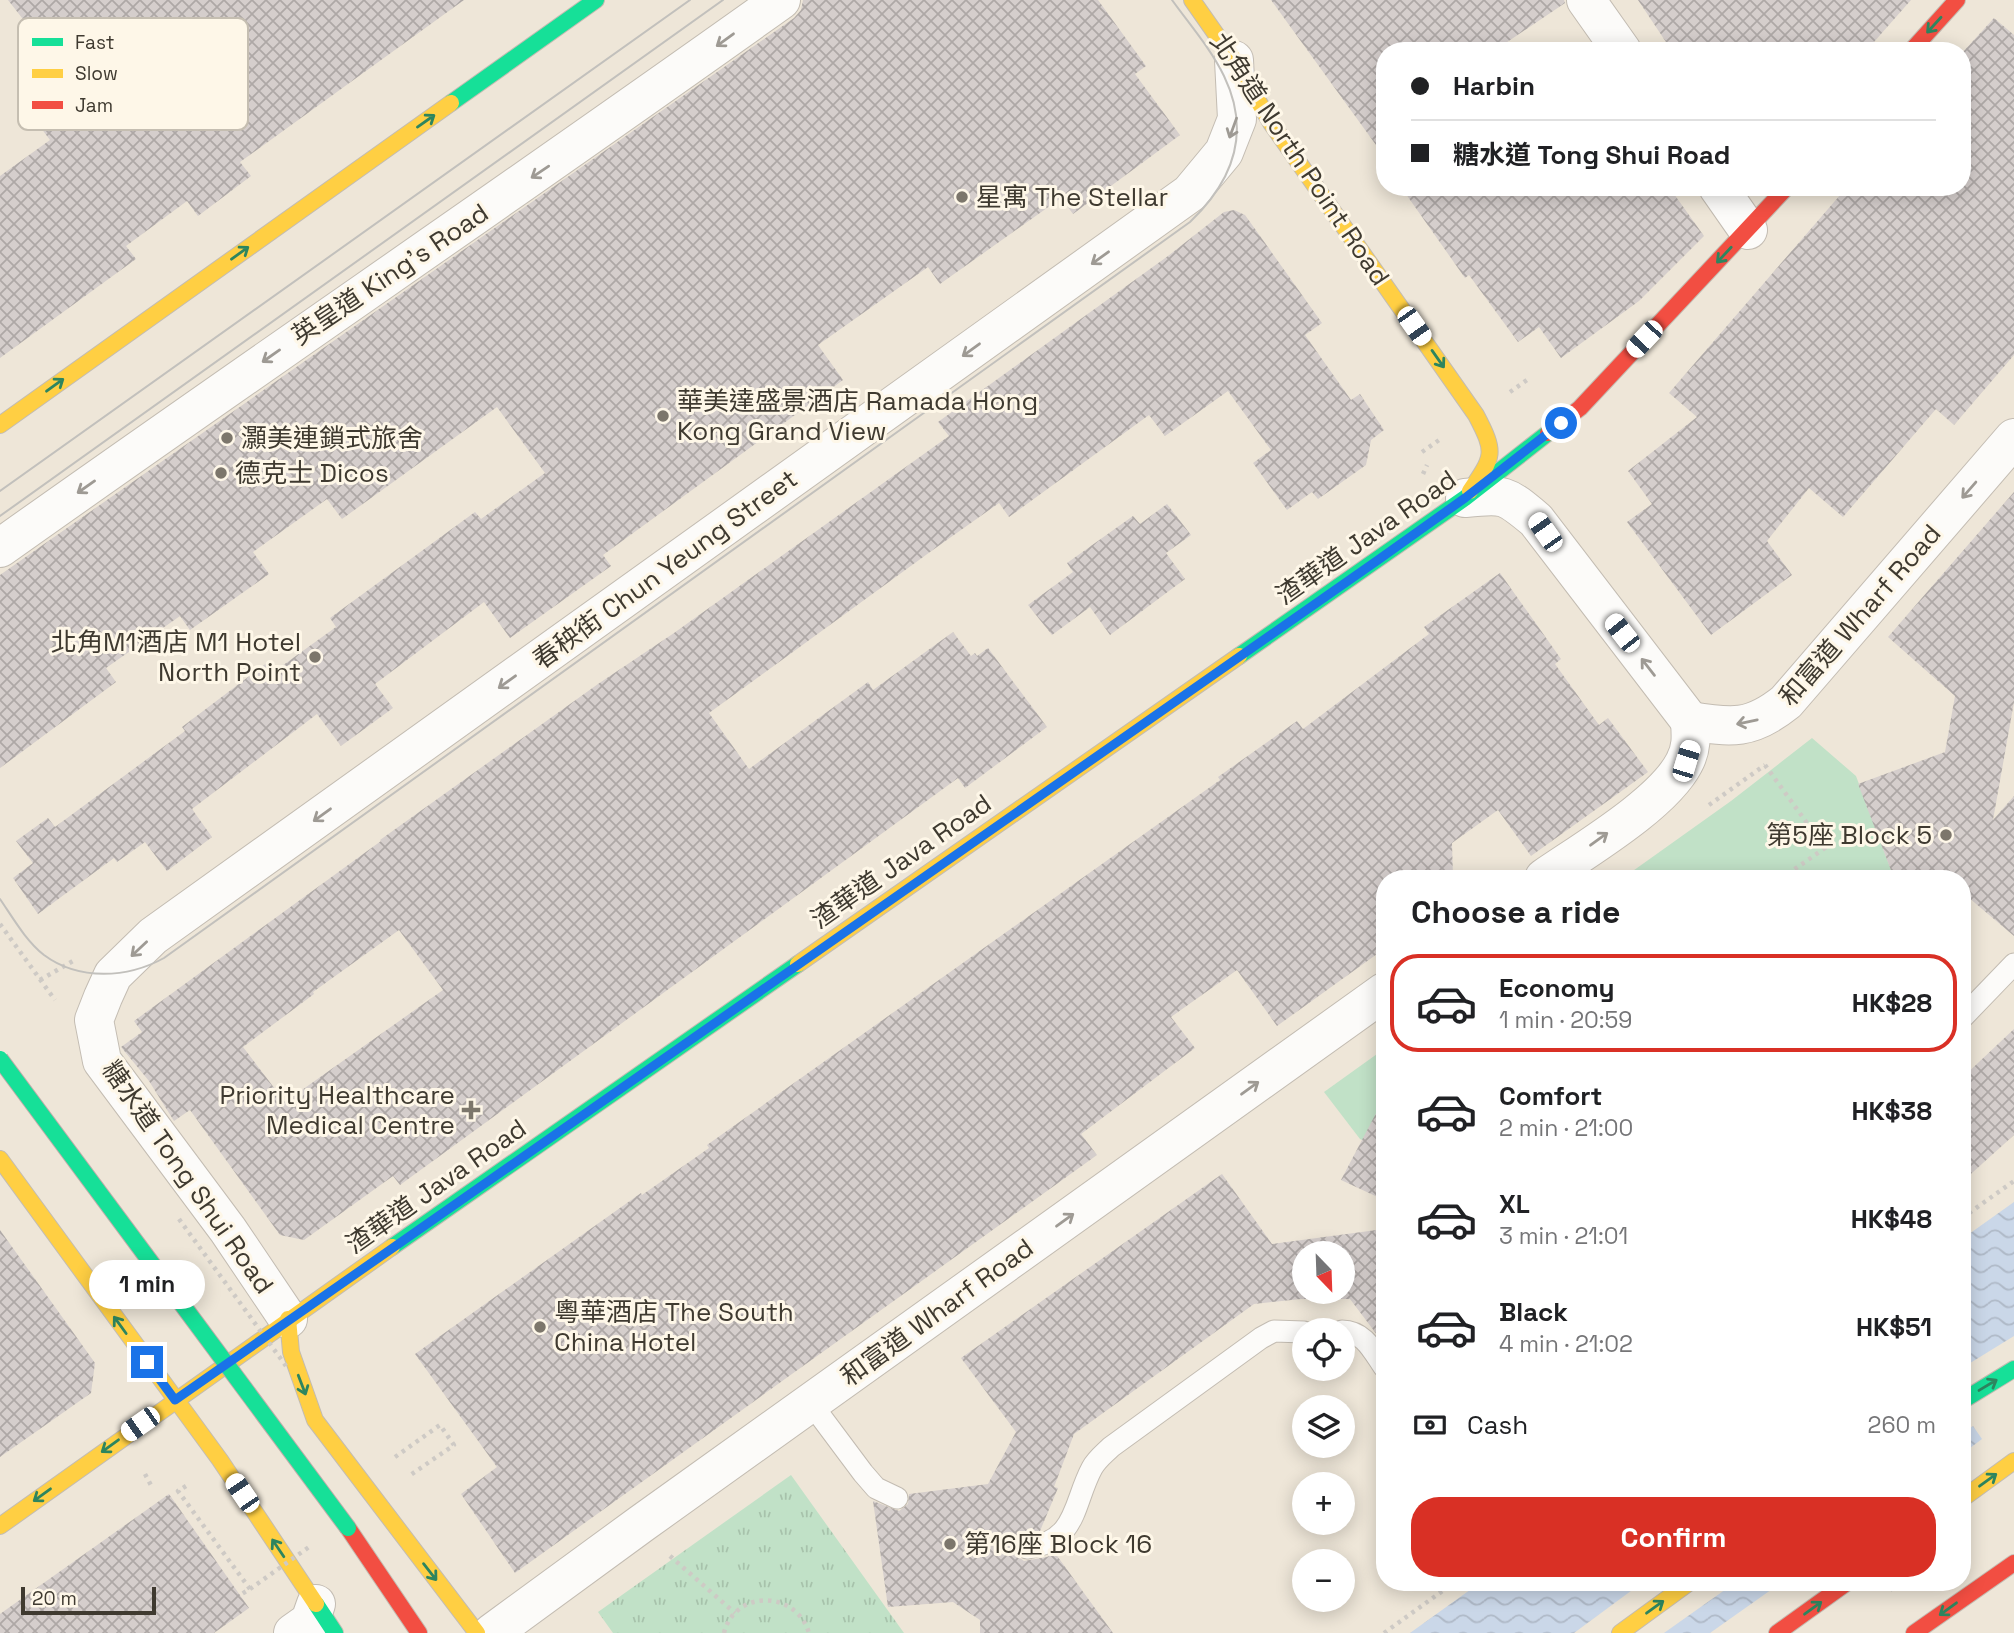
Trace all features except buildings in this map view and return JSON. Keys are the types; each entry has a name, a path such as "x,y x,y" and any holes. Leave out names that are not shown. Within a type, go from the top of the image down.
{"main road":[{"path":"0,425 596,0"},
{"name":"北角道 North Point Road","path":"1192,0 1234,60 1271,123 1476,415 1491,443 1487,466 1465,498"},
{"path":"1919,42 1957,0"},
{"name":"渣華道 Java Road","path":"0,1525 289,1319 1465,498 1580,408 1779,196"},
{"path":"0,1059 348,1528 419,1633"},
{"path":"0,1159 220,1461 315,1623"},
{"name":"糖水道 Tong Shui Road","path":"289,1319 290,1352 315,1420 477,1633"},
{"path":"1971,1395 2014,1369"},
{"path":"1971,1492 2014,1461"},
{"path":"1914,1633 2014,1563"},
{"path":"1620,1633 1678,1591"},
{"path":"1777,1633 1836,1591"}],"street":[{"name":"英皇道 King's Road","path":"0,548 268,358 560,158 781,0"},
{"path":"1586,0 1616,42"},
{"name":"春秧街 Chun Yeung Street","path":"103,997 113,975 153,936 1190,192 1224,152 1237,119 1234,60"},
{"path":"1724,196 1748,230"},
{"name":"和富道 Wharf Road","path":"1690,721 1721,726 1750,724 1769,716 1786,702 2014,438"},
{"path":"1465,498 1508,497 1536,520 1690,721 1692,741 1686,761 1672,782 1647,805 1555,870"},
{"name":"糖水道 Tong Shui Road","path":"103,997 94,1020 102,1061 228,1230 289,1319"},
{"name":"和富道 Wharf Road","path":"492,1633 1376,998"}],"lane":[{"path":"1971,1009 2014,964"},
{"path":"1027,1548 1058,1538 1068,1526 1091,1469 1111,1447 1261,1338 1274,1331 1292,1332"},
{"path":"1355,1333 1366,1340 1376,1355"},
{"path":"810,1402 863,1474 876,1488 897,1498"}],"path":[{"path":"1765,765 1825,848 1793,870"},
{"path":"1971,1212 2014,1181"},
{"path":"179,1219 236,1297"},
{"path":"394,1457 440,1425 454,1445 405,1479"},
{"path":"185,1500 250,1589 240,1595"},
{"path":"667,1553 735,1613"},
{"path":"1384,1633 1442,1591"},
{"path":"724,1633 735,1613 760,1600 786,1604 798,1612 809,1633"}],"green space":[{"path":"1812,738 1856,776 1891,870 1634,870 1731,801"},
{"path":"1376,1055 1376,1146 1360,1139 1324,1092"},
{"path":"791,1475 904,1633 613,1633 598,1612"}],"water":[{"path":"2014,1202 2014,1633 1410,1633 1468,1591 1971,1591 1971,1233"}],"pier":[{"path":"2014,1336 2014,1633 1710,1633 1769,1591 1971,1591 1971,1447 1982,1439 1973,1426 1971,1427 1971,1362"},
{"path":"1631,1591 1723,1591 1664,1633 1574,1633"}],"tram line":[{"path":"0,491 690,0"},
{"path":"0,516 723,0"},
{"path":"0,899 37,949 72,969 88,973 119,973 135,970 164,958 1190,222 1205,206 1227,173 1233,155 1236,117 1232,97 1219,66 1172,0"}],"traffic: fast":[{"path":"451,103 596,0"},
{"path":"1239,656 1465,498 1548,433"},
{"path":"392,1247 798,964"},
{"path":"0,1059 348,1528"},
{"path":"1971,1395 2014,1369"},
{"path":"316,1604 335,1633"}],"traffic: slow":[{"path":"1192,0 1234,60 1271,123 1476,415 1487,438 1490,454 1484,470 1470,491"},
{"path":"0,425 451,103"},
{"path":"798,964 1239,656"},
{"path":"0,1159 220,1460 316,1604"},
{"path":"0,1526 392,1247"},
{"path":"288,1319 291,1352 315,1420 477,1633"},
{"path":"1971,1492 2014,1461"},
{"path":"1620,1633 1678,1591"}],"traffic: jam":[{"path":"1919,42 1957,0"},
{"path":"1548,433 1580,408 1779,196"},
{"path":"348,1528 419,1633"},
{"path":"1914,1633 2014,1563"},
{"path":"1777,1633 1835,1591"}],"place":[{"name":"星寓 The Stellar","path":"962,197"},
{"name":"華美達盛景酒店 Ramada Hong Kong Grand View","path":"663,416"},
{"name":"灝美連鎖式旅舍","path":"227,438"},
{"name":"德克士 Dicos","path":"221,473"},
{"name":"北角M1酒店 M1 Hotel North Point","path":"315,657"},
{"name":"第5座 Block 5","path":"1946,835"},
{"name":"Priority Healthcare Medical Centre","path":"471,1110"},
{"name":"粵華酒店 The South China Hotel","path":"540,1327"},
{"name":"第16座 Block 16","path":"950,1544"}],"route":[{"path":"147,1362 175,1400 1378,560 1465,498 1561,423"}]}
